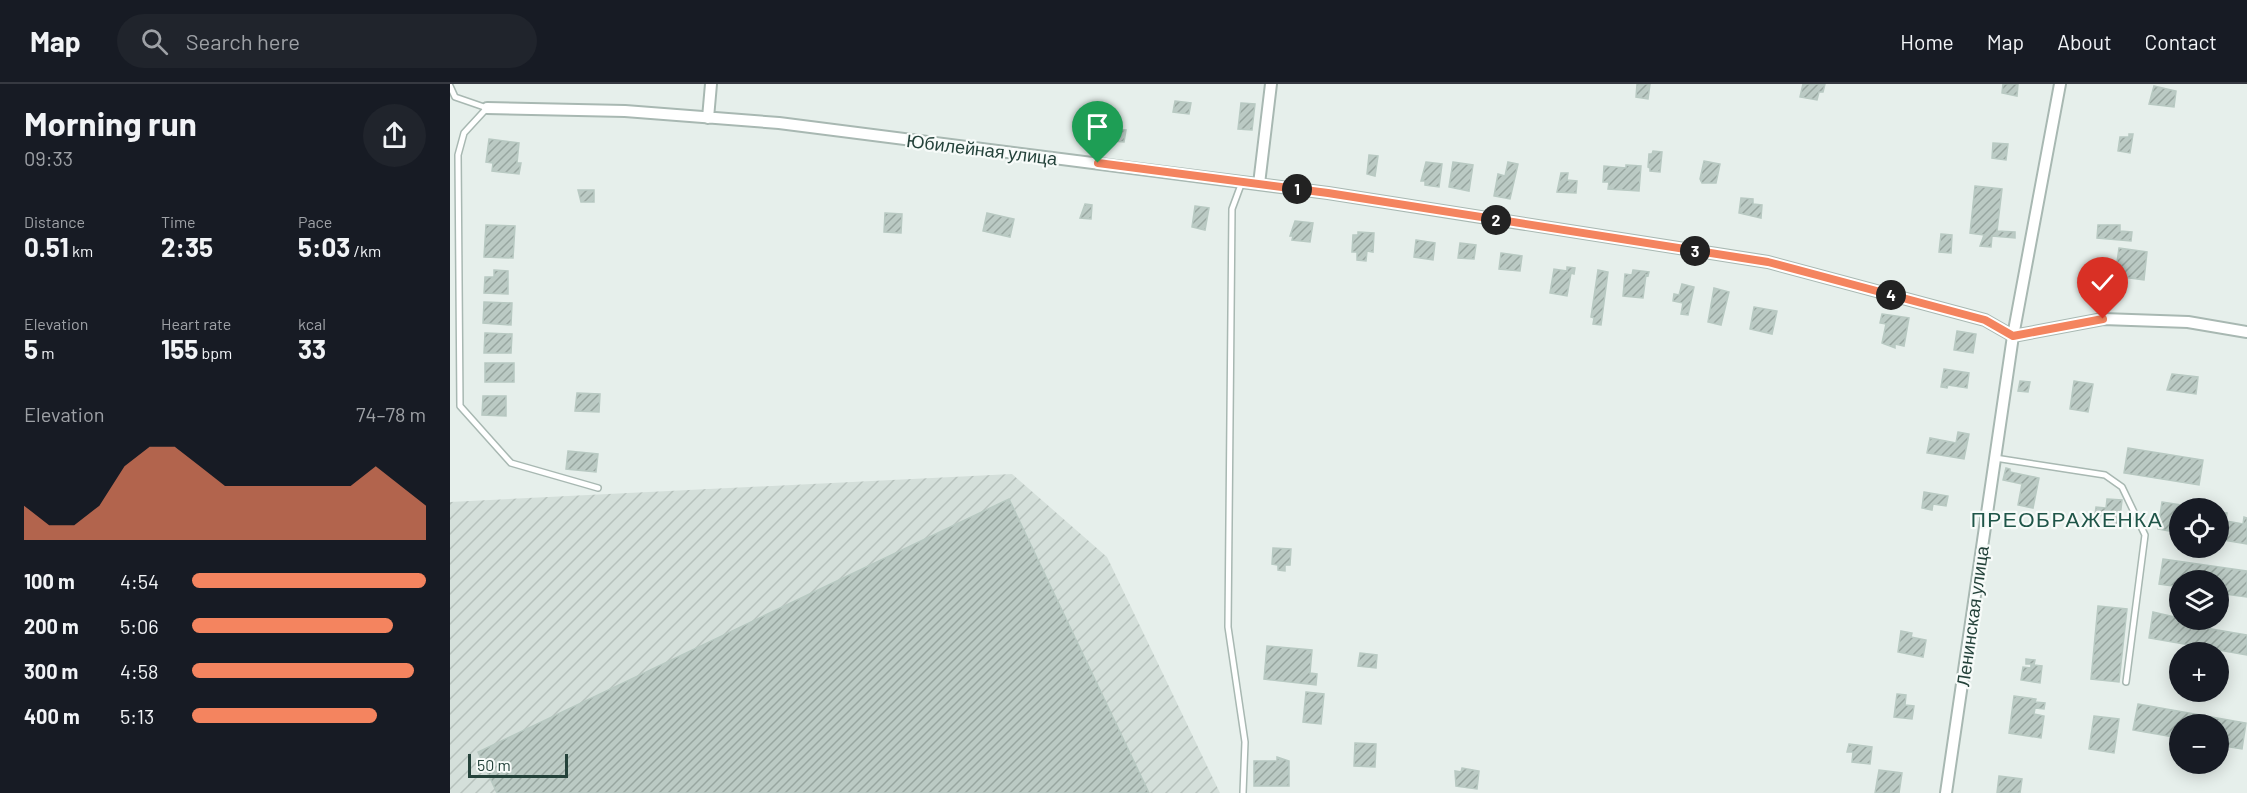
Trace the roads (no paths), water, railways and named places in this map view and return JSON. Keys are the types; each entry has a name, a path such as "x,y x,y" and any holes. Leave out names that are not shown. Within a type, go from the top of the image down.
{"street":[{"path":"708,118 711,84"},
{"path":"1259,184 1270,84"},
{"name":"Ленинская улица","path":"1946,793 2013,336 2060,84"},
{"name":"Юбилейная улица","path":"488,108 626,111 779,123 1259,184 1768,262 1985,320 2013,336"},
{"path":"2013,336 2103,319 2188,322 2247,332"}],"lane":[{"path":"450,86 454,97 488,108 464,133 458,155 460,406 511,463 598,488"},
{"path":"1242,182 1232,209 1228,627 1245,742 1243,793"},
{"path":"1995,458 2105,475 2122,487 2145,536 2126,682"}],"district":[{"name":"ПРЕОБРАЖЕНКА","path":"2067,518"}]}
